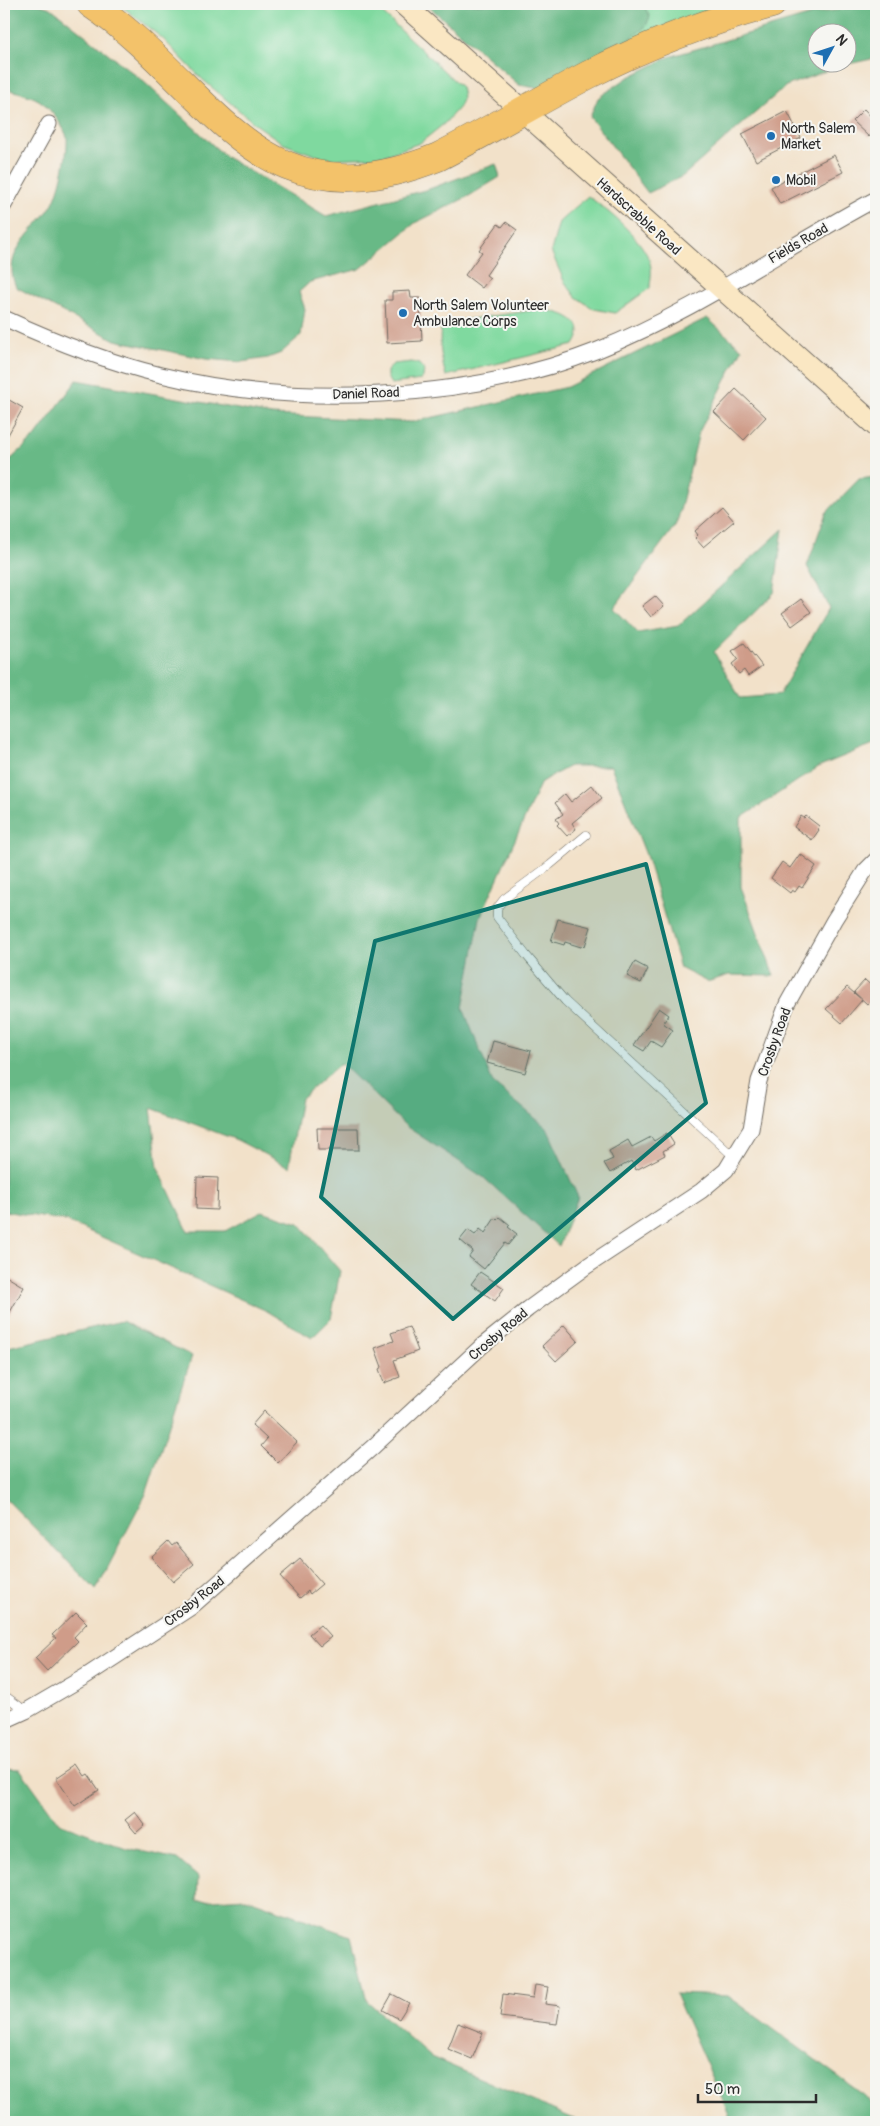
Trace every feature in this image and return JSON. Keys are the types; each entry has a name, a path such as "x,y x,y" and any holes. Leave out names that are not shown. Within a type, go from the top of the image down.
{"highway":[{"path":"91,4 127,31 240,139 262,154 285,165 312,173 338,177 387,174 414,167 447,153 589,74 716,21 772,4"}],"street":[{"name":"Hardscrabble Road","path":"403,4 876,426"},
{"path":"4,205 49,124"},
{"name":"Fields Road","path":"720,288 876,199"},
{"name":"Daniel Road","path":"4,318 56,341 108,360 161,376 264,392 376,393 434,390 491,380 544,367 597,350 647,327 720,288"},
{"name":"Crosby Road","path":"4,1721 26,1711 86,1676 190,1608 374,1446 483,1345 587,1266 701,1191 726,1170 751,1129 759,1082 786,1004 834,920 876,860"}],"lane":[{"path":"586,836 504,899 497,908 497,917 565,1001 734,1157"},
{"path":"4,1695 26,1711"}],"highlighted area":[{"path":"646,864 706,1103 453,1319 321,1197 375,941"}],"green space":[{"path":"4,4 38,4 51,8 143,81 226,157 326,216 429,189 496,164 500,177 469,196 415,223 360,269 310,282 299,292 305,309 301,335 281,353 268,358 241,362 206,359 115,340 16,287 12,274 16,252 55,199 65,163 67,138 61,125 43,103 29,96 4,88"},
{"path":"119,4 373,4 461,87 463,97 459,107 445,123 420,143 380,157 326,159 284,144 254,123 202,79 163,39"},
{"path":"426,4 642,4 650,16 646,26 621,46 542,89 519,85"},
{"path":"642,4 736,4 621,46 650,16"},
{"path":"876,4 876,58 858,62 858,22 808,22 808,72 823,72 786,86 683,176 648,193 590,117 598,98 627,78 669,57 818,13"},
{"path":"588,196 616,218 635,238 643,248 651,268 650,288 615,313 594,309 576,297 564,281 551,251 559,222"},
{"path":"543,309 572,319 579,329 574,345 446,376 440,336 442,323"},
{"path":"707,318 742,349 699,432 677,523 614,608 638,633 678,626 783,529 774,593 714,652 740,698 779,695 829,608 807,566 826,513 859,479 876,477 876,743 820,766 741,818 741,887 774,976 729,975 707,982 680,968 646,855 611,766 570,766 541,782 480,918 463,1008 493,1083 547,1128 578,1197 559,1246 483,1177 407,1127 341,1063 301,1098 289,1167 237,1140 151,1108 158,1168 188,1231 225,1231 262,1211 299,1223 340,1271 331,1319 312,1338 267,1311 66,1221 4,1211 4,635 6,634 5,559 10,460 35,437 77,380 272,415 412,422 567,387"},
{"path":"412,362 419,364 424,370 421,380 391,384 387,377 387,371 393,364"},
{"path":"122,1321 192,1356 146,1494 96,1590 4,1497 4,1348"},
{"path":"4,1768 20,1769 59,1823 126,1848 177,1859 198,1877 197,1901 246,1898 351,1936 367,2001 431,2057 581,2122 4,2122"},
{"path":"675,1994 728,1996 865,2096 876,2108 876,2122 731,2122"}],"building":[{"path":"864,109 876,122 876,129 869,137 852,121"},
{"name":"North Salem Market","path":"787,111 801,138 756,161 742,134"},
{"path":"834,155 843,172 780,204 771,187"},
{"path":"506,222 517,230 486,275 490,278 482,288 465,275 482,252 479,250 498,224 502,227"},
{"name":"North Salem Volunteer Ambulance Corps","path":"410,291 411,298 420,298 422,341 387,343 385,300 392,300 392,292"},
{"path":"736,389 766,417 744,440 714,412"},
{"path":"4,397 23,408 4,442"},
{"path":"722,507 734,521 703,547 695,538 698,535 695,531"},
{"path":"655,596 664,606 651,617 642,606"},
{"path":"801,599 811,612 792,626 782,613"},
{"path":"744,643 762,666 748,676 744,670 739,674 732,664 738,659 732,651"},
{"path":"592,785 602,798 572,823 576,829 567,836 557,825 559,823 556,819 563,814 555,803 565,794 571,802"},
{"path":"801,816 804,818 806,816 819,826 819,830 812,840 794,827"},
{"path":"800,854 816,866 802,888 799,886 795,892 792,890 790,893 771,878 782,862 790,868"},
{"path":"558,919 591,927 585,946 582,945 581,947 565,942 564,945 551,941"},
{"path":"635,962 648,969 641,983 627,976"},
{"path":"865,980 876,990 876,994 867,1004 854,992"},
{"path":"847,987 862,1000 842,1023 826,1009"},
{"path":"659,1008 669,1015 663,1023 673,1030 661,1047 651,1041 644,1051 634,1045"},
{"path":"493,1041 531,1051 525,1073 487,1063"},
{"path":"317,1128 358,1128 359,1150 318,1150"},
{"path":"667,1133 674,1144 663,1151 665,1155 636,1170 631,1161 610,1173 604,1163 613,1159 609,1151 628,1140 632,1147 651,1137 654,1141"},
{"path":"197,1177 218,1178 217,1210 196,1209"},
{"path":"500,1217 517,1234 508,1245 505,1243 484,1269 469,1257 473,1251 460,1240 468,1230 475,1235 480,1229 485,1233 495,1218 497,1220"},
{"path":"480,1272 504,1288 495,1301 471,1284"},
{"path":"4,1275 24,1287 4,1323"},
{"path":"564,1325 578,1341 556,1361 542,1346"},
{"path":"409,1327 418,1351 394,1360 400,1377 384,1383 379,1369 382,1367 375,1348 394,1341 391,1333"},
{"path":"264,1411 297,1442 278,1463 261,1446 267,1439 252,1425"},
{"path":"168,1541 172,1546 176,1543 194,1564 173,1582 151,1557"},
{"path":"300,1559 322,1584 310,1594 308,1591 300,1598 280,1576"},
{"path":"76,1612 87,1623 74,1637 78,1641 47,1671 35,1658 56,1638 52,1635"},
{"path":"320,1625 331,1637 320,1646 309,1634"},
{"path":"77,1764 85,1776 88,1774 99,1790 75,1806 56,1778"},
{"path":"135,1812 145,1825 136,1833 125,1820"},
{"path":"535,1985 548,1987 545,2004 560,2006 557,2024 500,2017 503,1994 533,1998"},
{"path":"392,1994 409,2003 399,2019 383,2010"},
{"path":"458,2023 483,2033 472,2059 448,2049"}],"place":[{"name":"North Salem Market","path":"771,136"},
{"name":"Mobil","path":"776,180"},
{"name":"North Salem Volunteer Ambulance Corps","path":"403,313"}]}
